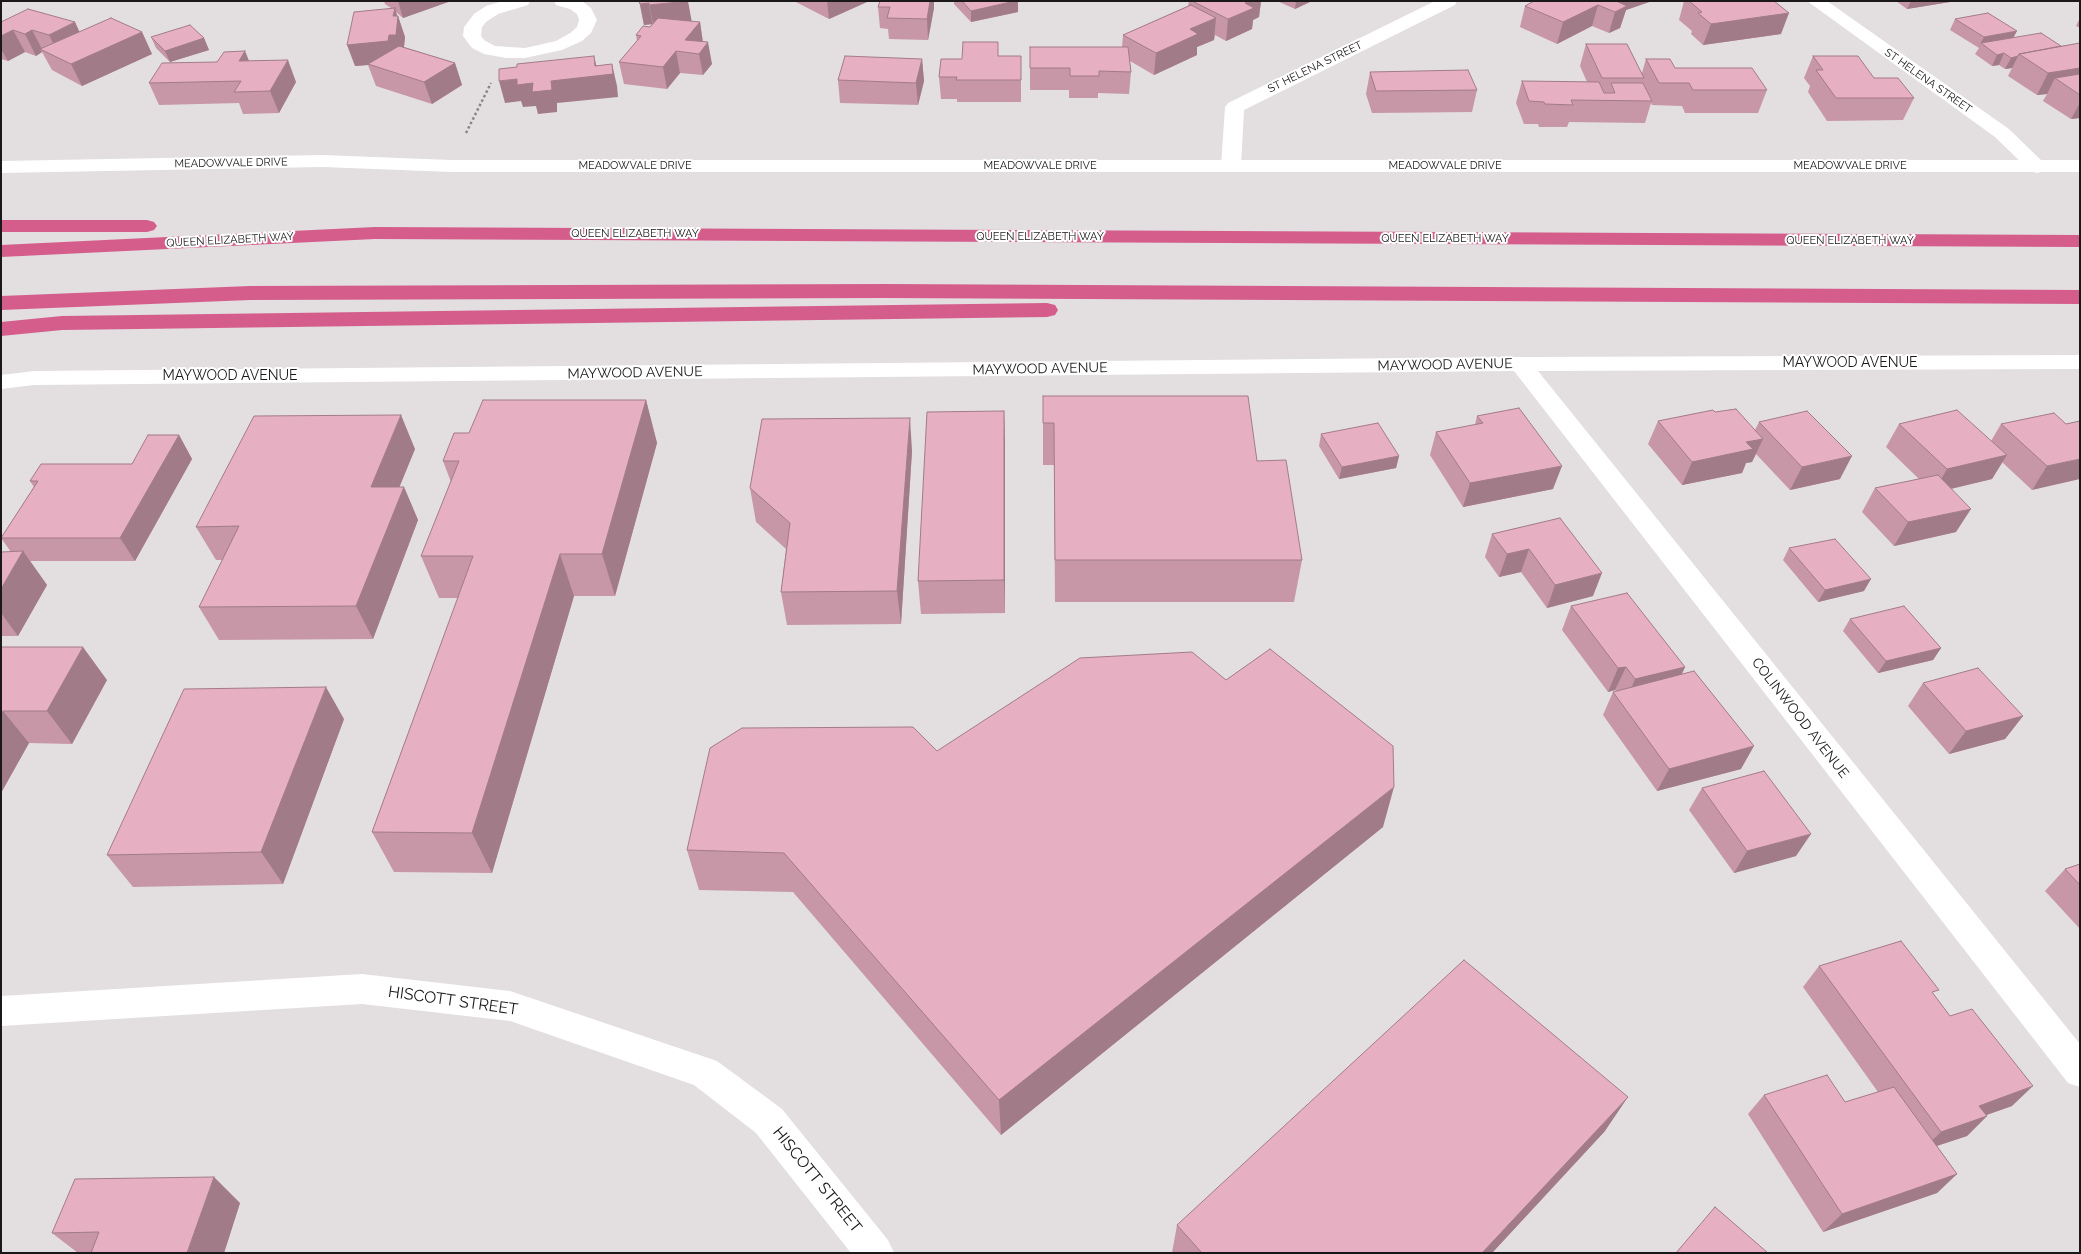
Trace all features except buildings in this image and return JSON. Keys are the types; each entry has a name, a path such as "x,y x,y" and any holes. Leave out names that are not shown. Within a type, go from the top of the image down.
{"highway":[{"path":"1,226 213,227 376,233"},
{"name":"QUEEN ELIZABETH WAY","path":"1,251 376,233 2080,241"},
{"path":"1,303 250,293 865,291 2080,297"},
{"path":"1,329 62,324 2013,297"}],"street":[{"path":"522,1 492,10 480,18 473,27 472,36 478,44 490,50 506,53 525,53 562,45 576,38 585,29 588,20 585,12 576,6 562,1"},
{"name":"ST HELENA STREET","path":"1231,166 1235,107 1449,1"},
{"name":"ST HELENA STREET","path":"1815,1 2002,133 2037,166"},
{"name":"MEADOWVALE DRIVE","path":"1,167 323,161 452,166 2080,166"},
{"name":"MAYWOOD AVENUE","path":"1,382 44,378 1520,364 2080,362"},
{"name":"COLINWOOD AVENUE","path":"1520,364 2080,1071"},
{"name":"HISCOTT STREET","path":"1,1011 362,989 510,1006 705,1073 769,1121 875,1253"}],"path":[{"path":"452,166 506,53"}]}
